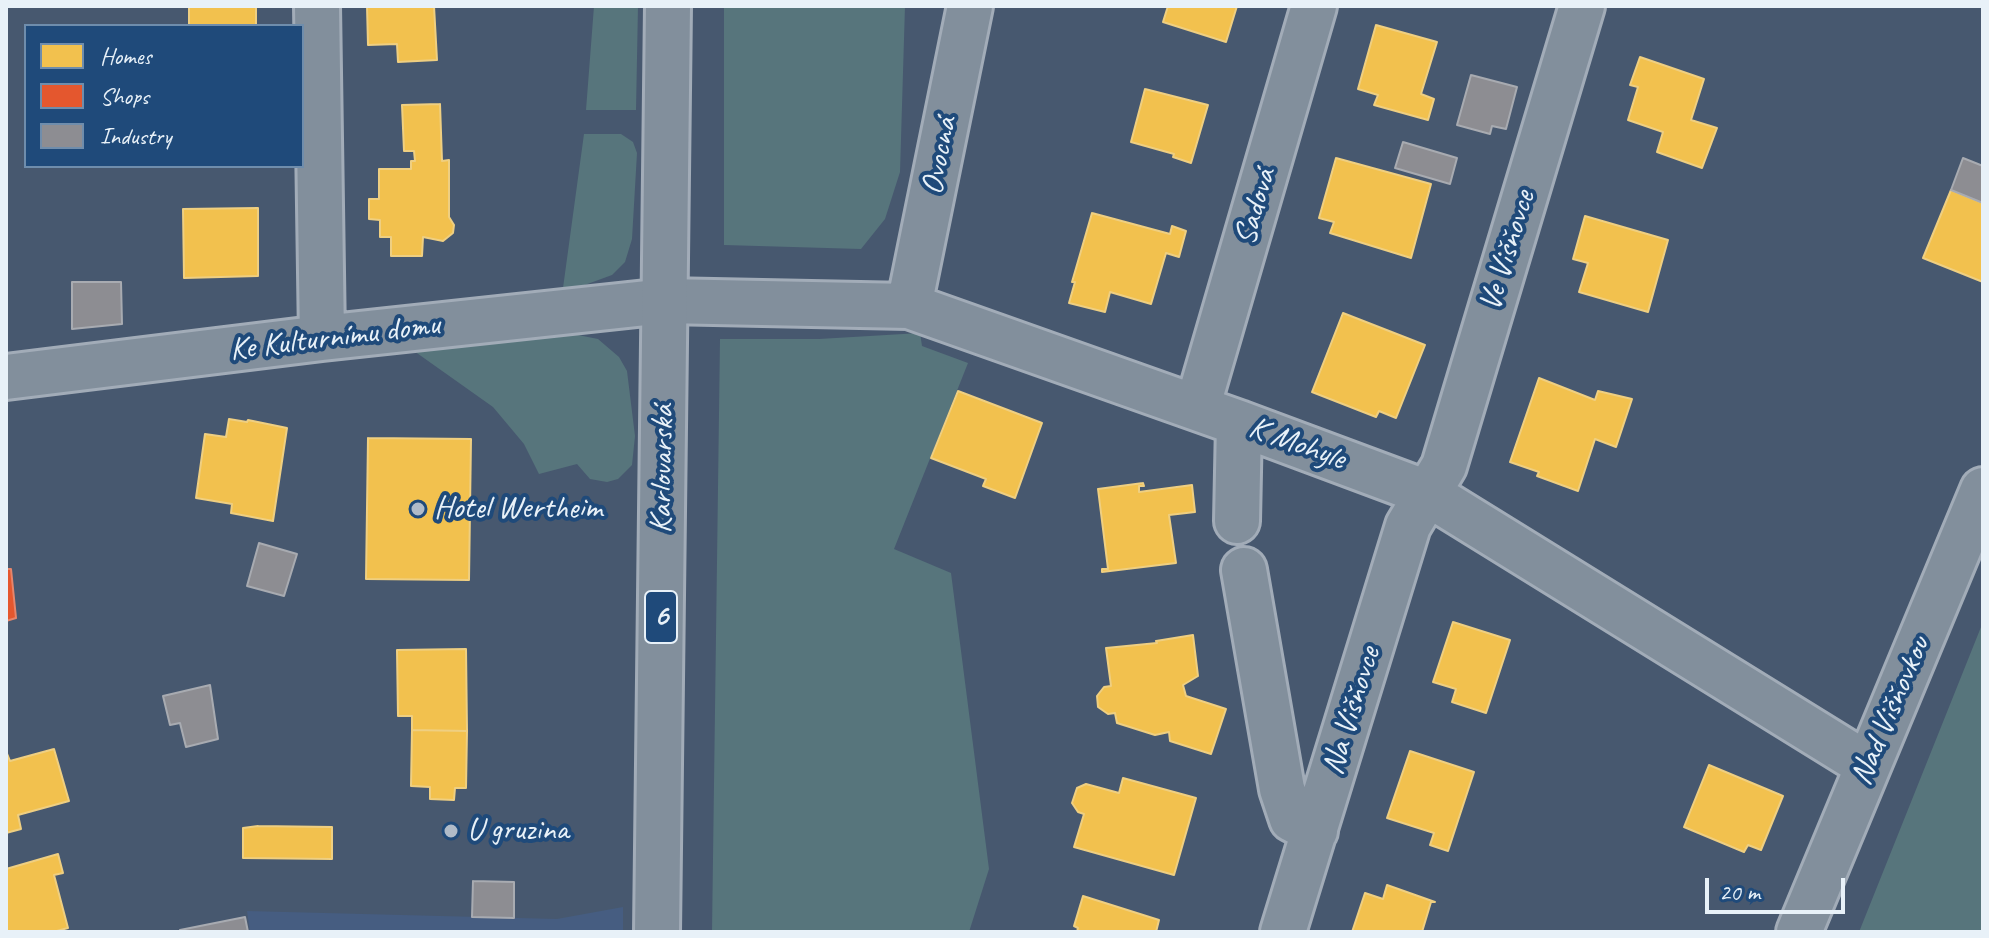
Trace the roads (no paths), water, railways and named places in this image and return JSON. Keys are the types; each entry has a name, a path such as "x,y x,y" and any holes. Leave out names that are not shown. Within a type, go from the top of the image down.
{"street":[{"path":"317,6 322,338"},
{"name":"Karlovarská","path":"657,932 668,6"},
{"name":"Ovocná","path":"909,306 970,6"},
{"name":"Sadová","path":"1197,408 1314,6"},
{"name":"Ve Višňovce","path":"1427,493 1444,466 1582,6"},
{"name":"Ke Kulturnímu domu","path":"6,377 322,338 665,301"},
{"name":"K Mohyle","path":"665,301 909,306 1427,493 1867,765"},
{"path":"1237,521 1239,423"},
{"name":"Nad Višňovkou","path":"1799,932 1983,490"},
{"name":"Na Višňovce","path":"1283,932 1408,526 1427,493"},
{"path":"1244,570 1282,789 1292,819 1315,831"}],"place":[{"name":"Hotel Wertheim","path":"418,509"},
{"name":"U gruzina","path":"451,831"}]}
